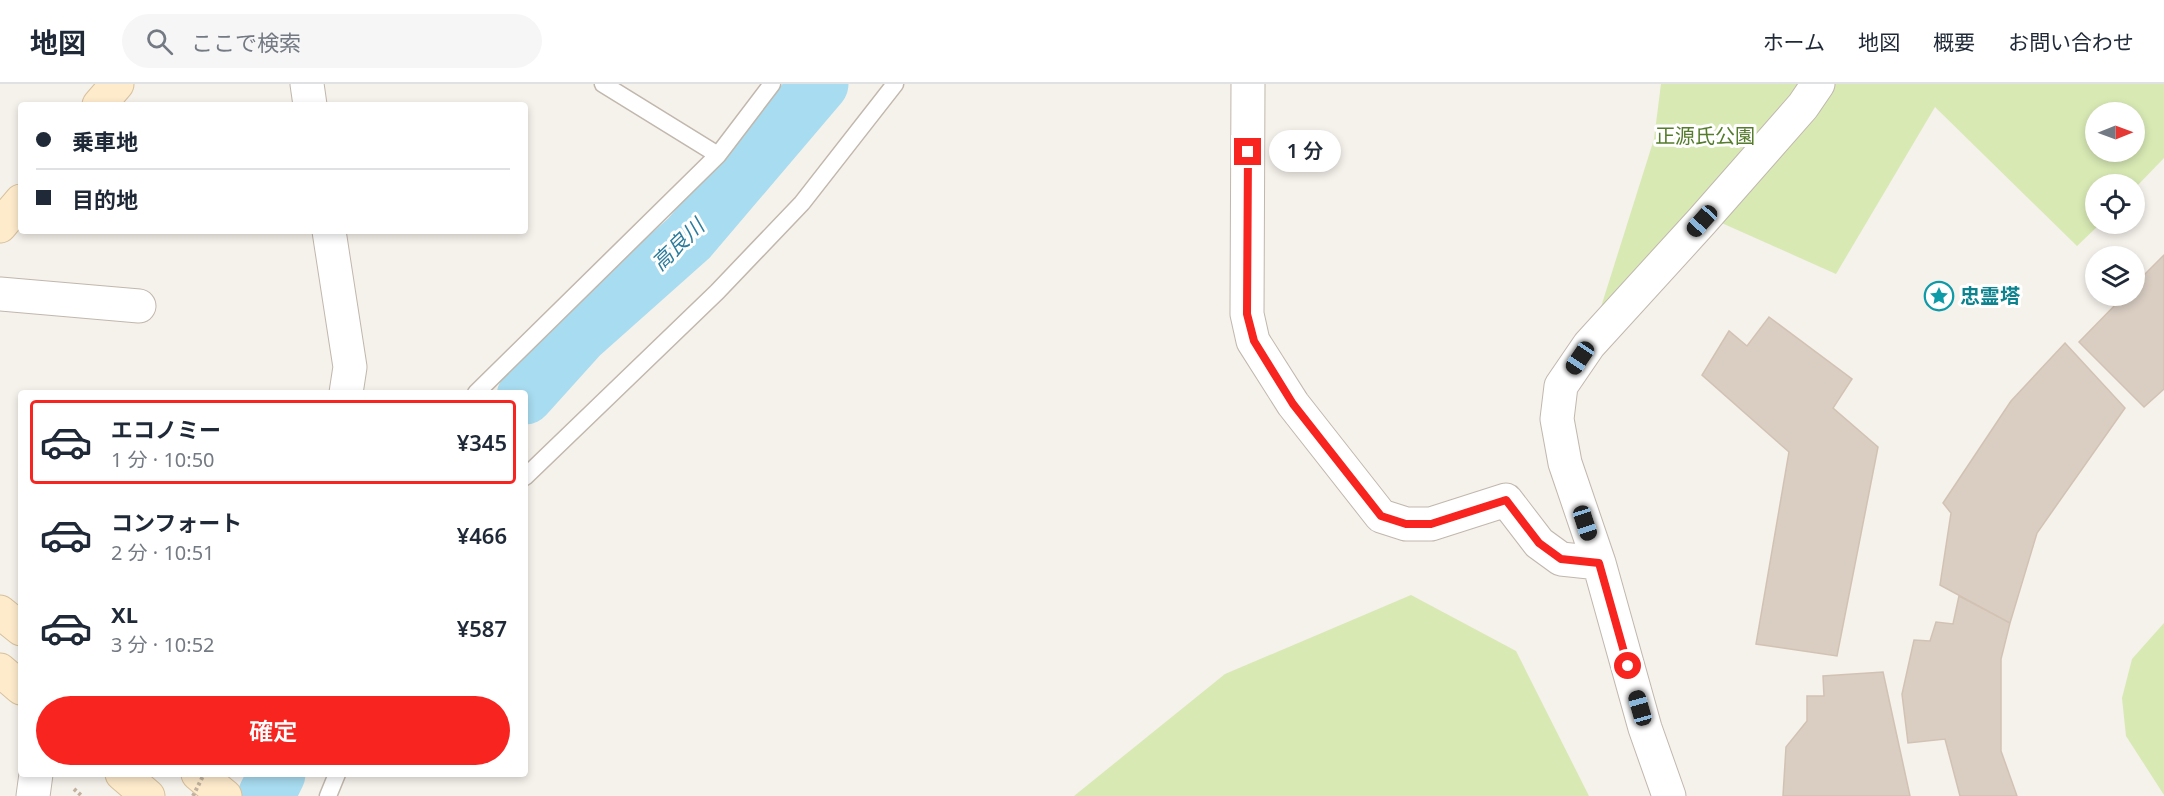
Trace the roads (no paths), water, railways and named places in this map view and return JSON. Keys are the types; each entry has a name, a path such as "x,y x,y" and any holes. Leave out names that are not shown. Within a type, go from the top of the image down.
{"street":[{"path":"102,102 117,84"},
{"path":"307,84 310,102"},
{"path":"1248,84 1247,314 1254,341 1293,404 1381,516 1406,524 1431,524 1506,500 1539,543 1561,559 1599,563"},
{"path":"1669,796 1645,728 1599,563 1565,463 1557,419 1561,386 1589,345 1803,106 1818,84"},
{"path":"0,226 18,205"},
{"path":"329,234 350,367 346,390"},
{"path":"0,294 139,306"},
{"path":"0,612 18,627"},
{"path":"0,670 18,685"},
{"path":"33,796 36,777"},
{"path":"126,777 148,796"}],"lane":[{"path":"603,84 624,90 718,155"},
{"path":"479,390 718,155 772,84"},
{"path":"528,474 717,292 801,203 895,84"},
{"path":"328,796 336,777"}],"waterway":[{"name":"高良川","path":"528,393 580,335 689,238 820,84"},
{"name":"高良川","path":"266,796 276,777"}],"place":[{"name":"忠霊塔","path":"1939,296"}],"park label":[{"name":"正源氏公園","path":"1705,136"}]}
